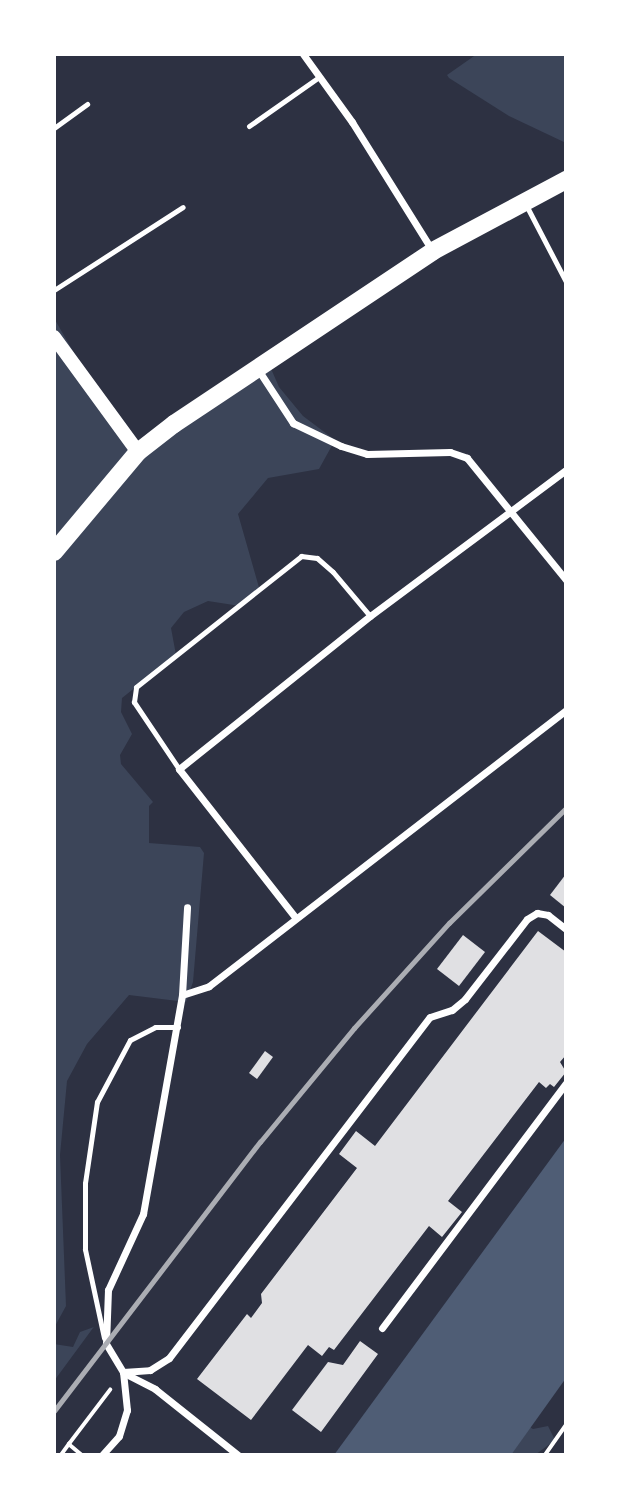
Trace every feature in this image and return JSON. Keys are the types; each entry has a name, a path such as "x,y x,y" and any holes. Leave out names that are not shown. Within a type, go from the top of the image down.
{"main road":[{"path":"54,552 138,452 256,368 433,251 566,180"},
{"path":"54,337 138,452"}],"street":[{"path":"303,54 433,251"},
{"path":"256,368 293,423 367,454 450,452 467,458 508,512 566,580"},
{"path":"295,918 179,769 370,616 566,470"},
{"path":"182,995 209,986 566,710"},
{"path":"102,1455 119,1436 127,1410 123,1373 106,1344 108,1290 143,1214 178,1027 187,907"},
{"path":"123,1373 150,1370 169,1358 430,1017 452,1010 465,999 527,919 537,913 548,915 566,929"},
{"path":"382,1328 566,1083"},
{"path":"123,1373 155,1389 238,1455"}],"lane":[{"path":"249,126 319,77"},
{"path":"54,128 87,104"},
{"path":"524,202 566,282"},
{"path":"54,290 183,207"},
{"path":"179,769 134,702 136,687 301,556 317,558 333,572 370,616"},
{"path":"106,1344 85,1249 85,1183 97,1101 130,1041 155,1027 178,1027"}],"path":[{"path":"61,1455 123,1373"},
{"path":"545,1455 566,1425"},
{"path":"69,1444 82,1455"}],"shaded area":[{"path":"477,54 566,54 566,143 509,116 449,78 447,75"},
{"path":"54,318 131,453 269,364 279,387 303,416 335,440 319,469 268,478 238,514 260,591 240,606 208,601 184,612 171,628 176,655 122,698 121,712 132,734 120,755 121,764 153,802 149,806 149,843 200,847 204,853 193,982 186,1002 129,995 87,1044 67,1081 60,1155 66,1306 54,1328"},
{"path":"566,1138 566,1378 511,1455 334,1455"},
{"path":"94,1327 54,1381 54,1344 73,1347 80,1332"},
{"path":"521,1422 533,1429 548,1426 555,1440 535,1455 498,1455"}],"building":[{"path":"566,874 566,908 550,895"},
{"path":"538,931 566,952 566,1055 560,1062 566,1072 554,1087 550,1084 546,1088 539,1082 448,1201 462,1212 442,1237 429,1226 334,1350 329,1347 322,1356 308,1345 251,1420 197,1379 247,1314 251,1318 262,1303 261,1294 357,1168 339,1154 356,1131 375,1146"},
{"path":"463,935 485,952 459,986 437,969"},
{"path":"265,1051 273,1057 257,1079 249,1073"},
{"path":"360,1341 378,1354 321,1432 292,1410 328,1362 343,1365"}],"railway":[{"path":"54,1411 260,1142 354,1028 449,923 566,808"}]}
